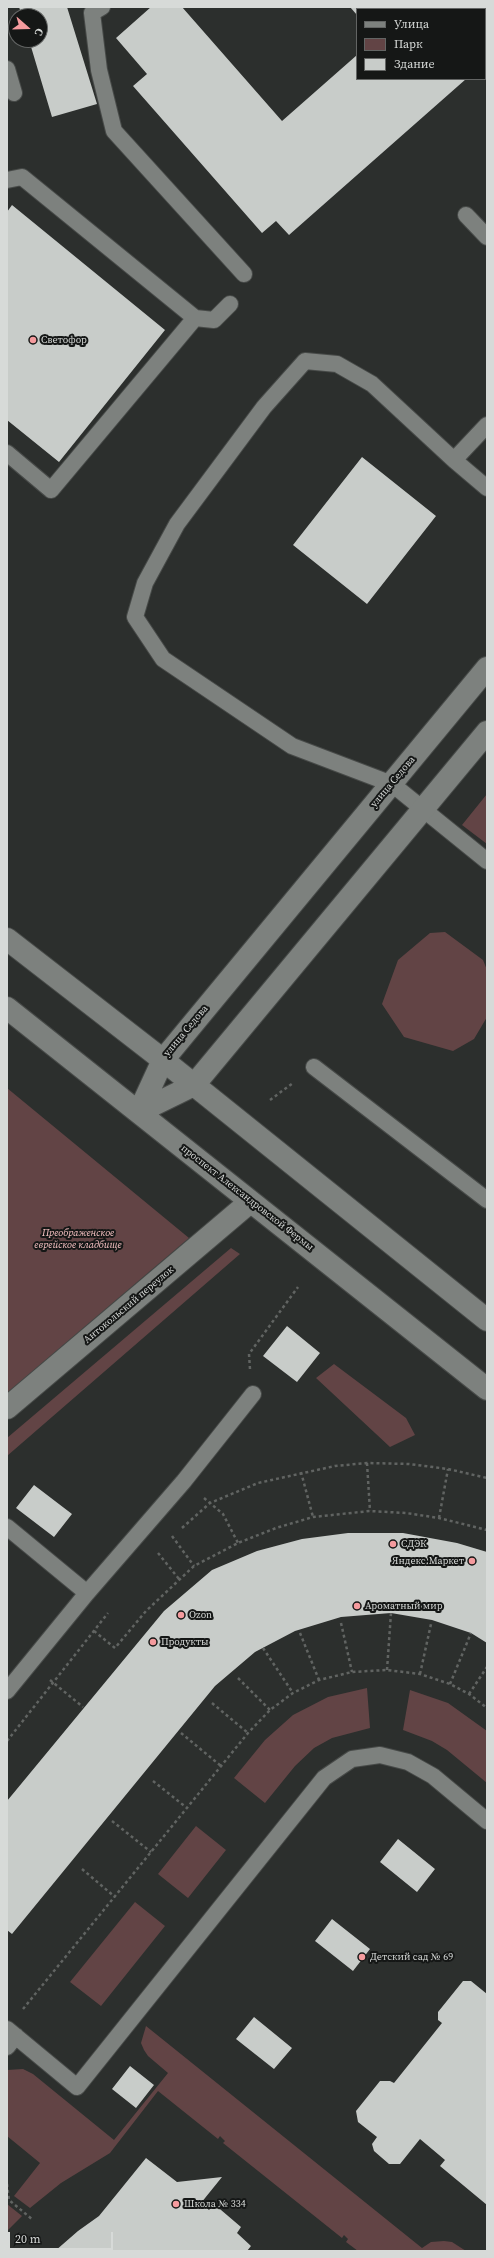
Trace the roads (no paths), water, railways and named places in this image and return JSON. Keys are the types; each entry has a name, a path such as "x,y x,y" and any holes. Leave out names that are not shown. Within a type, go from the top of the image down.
{"main road":[{"name":"улица Седова","path":"139,1112 163,1060 487,668"},
{"path":"139,1112 194,1085 424,810 487,732"},
{"path":"7,940 163,1060 487,1320"},
{"name":"проспект Александровской Фермы","path":"7,1008 487,1389"},
{"name":"Антокольский переулок","path":"7,1408 250,1202"}],"lane":[{"path":"102,7 92,13 99,70 114,131 244,274"},
{"path":"7,69 14,93"},
{"path":"7,180 22,177 195,318 214,320 230,304"},
{"path":"466,215 487,237"},
{"path":"7,453 51,490 195,318"},
{"path":"487,488 454,460 372,384 337,364 305,361 264,407 176,524 145,583 135,617 163,659 292,746 392,784 487,860"},
{"path":"454,460 487,425"},
{"path":"314,1067 487,1200"},
{"path":"7,1691 87,1593 184,1481 253,1394"},
{"path":"7,1527 87,1593"},
{"path":"10,2037 77,2087 324,1778 352,1759 380,1756 408,1762 433,1776 487,1821"}],"place":[{"name":"Светофор","path":"33,340"},
{"name":"СДЭК","path":"393,1544"},
{"name":"Яндекс.Маркет","path":"472,1561"},
{"name":"Ароматный мир","path":"357,1606"},
{"name":"Ozon","path":"181,1615"},
{"name":"Продукты","path":"153,1642"},
{"name":"Детский сад № 69","path":"362,1957"},
{"name":"Школа № 334","path":"176,2204"}],"park label":[{"name":"Преображенское еврейское кладбище","path":"78,1238"}]}
